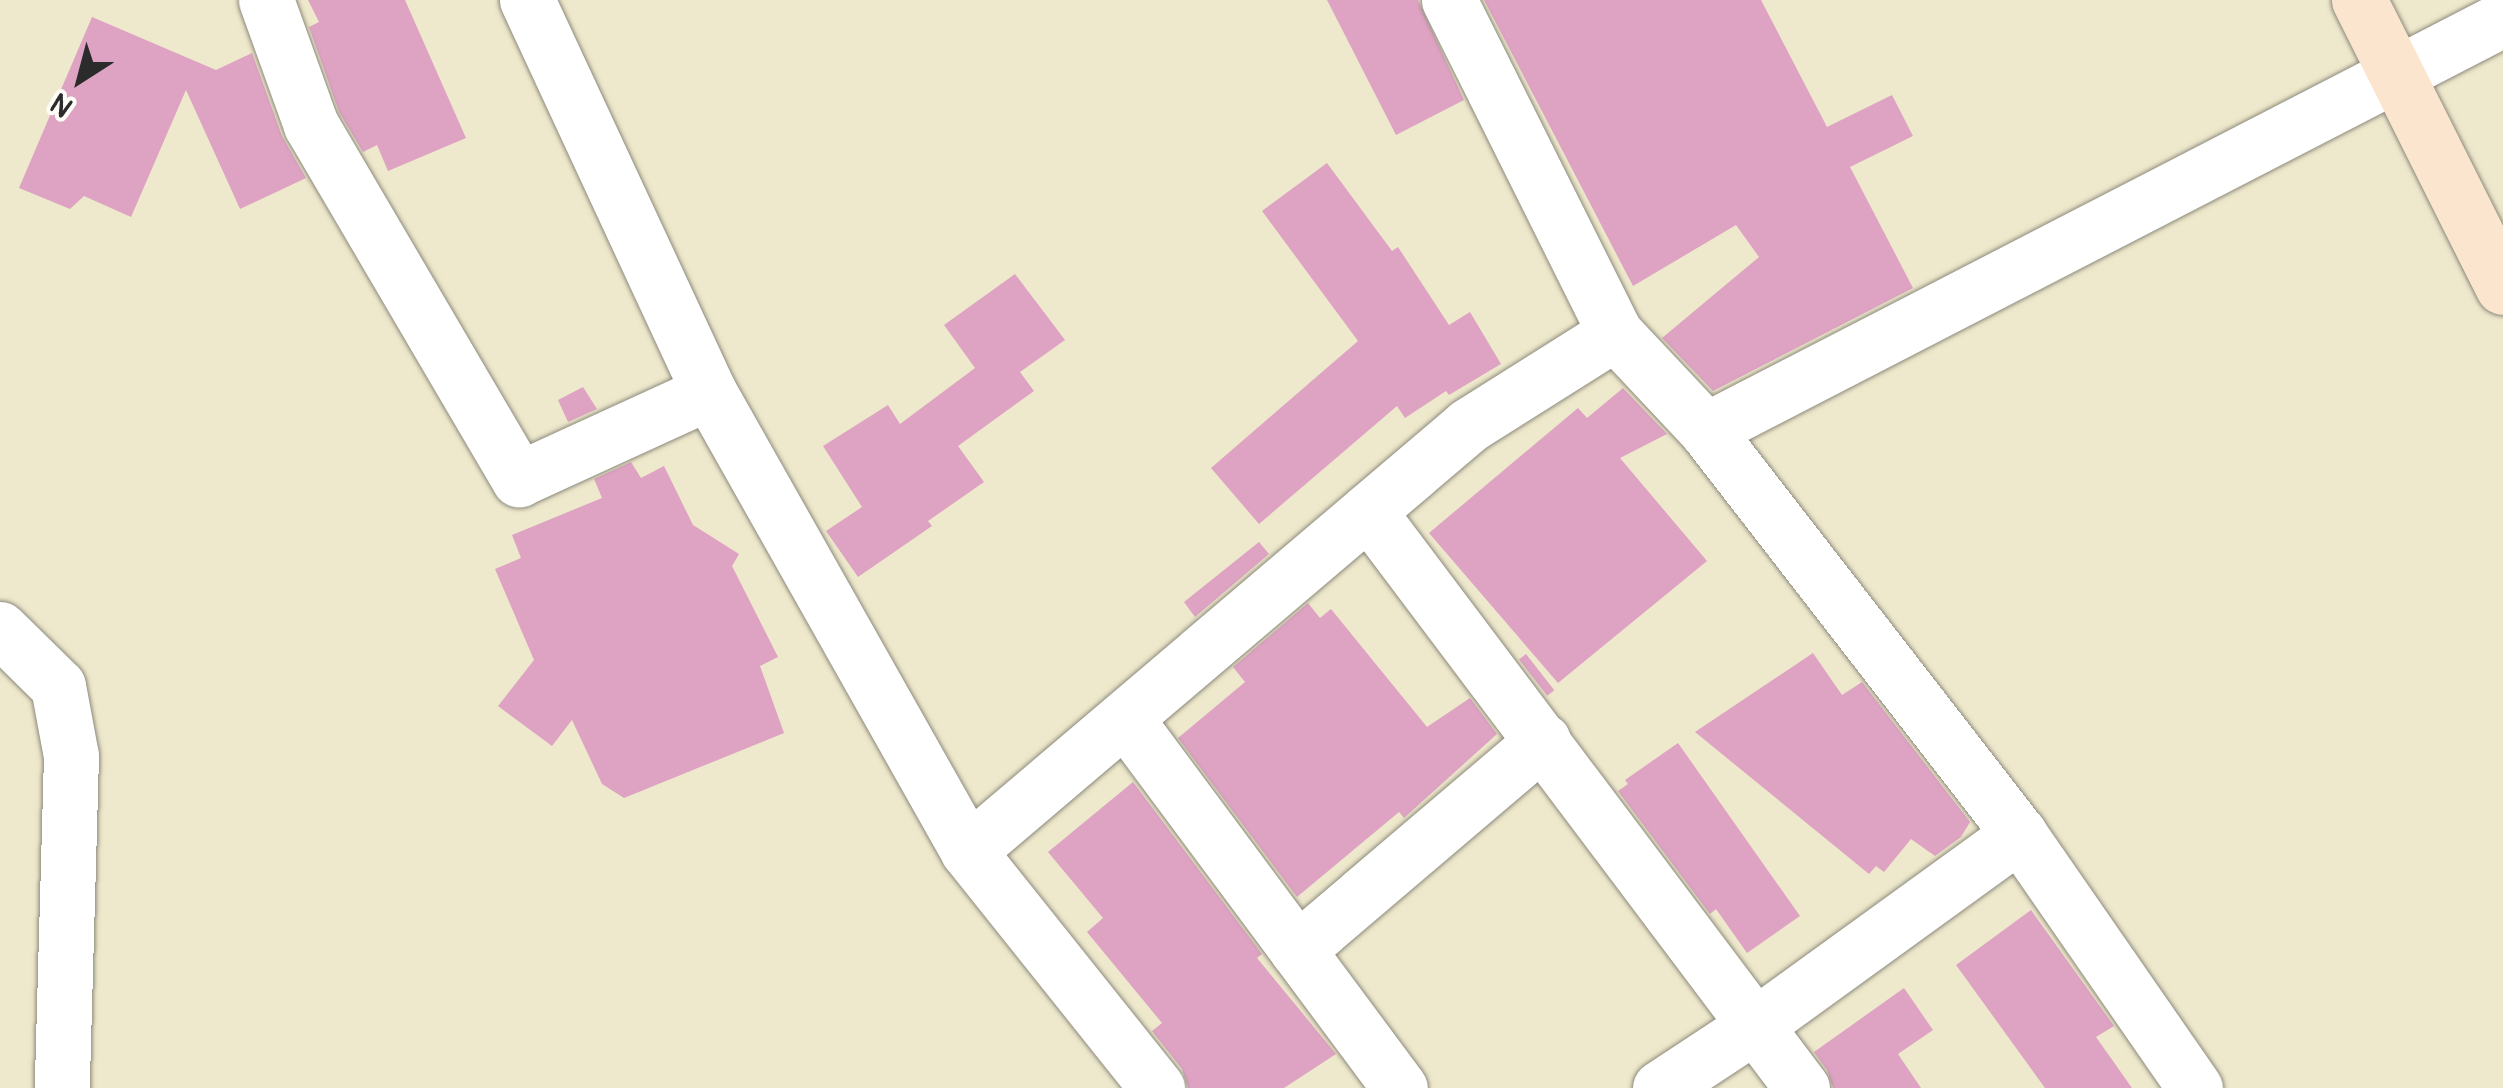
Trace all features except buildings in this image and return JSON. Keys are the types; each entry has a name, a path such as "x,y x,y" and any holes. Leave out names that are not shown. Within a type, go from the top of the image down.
{"street":[{"path":"266,0 311,125 520,479 710,392"},
{"path":"527,0 710,392 968,851 1157,1088"},
{"path":"1449,0 1615,332 1706,430 2019,834 2195,1088"},
{"path":"2359,0 2503,288"},
{"path":"1706,430 2503,20"},
{"path":"968,851 1468,425 1615,332"},
{"path":"1368,510 1802,1088"},
{"path":"0,629 58,686 72,756 62,1088"},
{"path":"1125,718 1400,1088"},
{"path":"1298,950 1542,741"},
{"path":"1660,1088 1757,1024 2019,834"}]}
